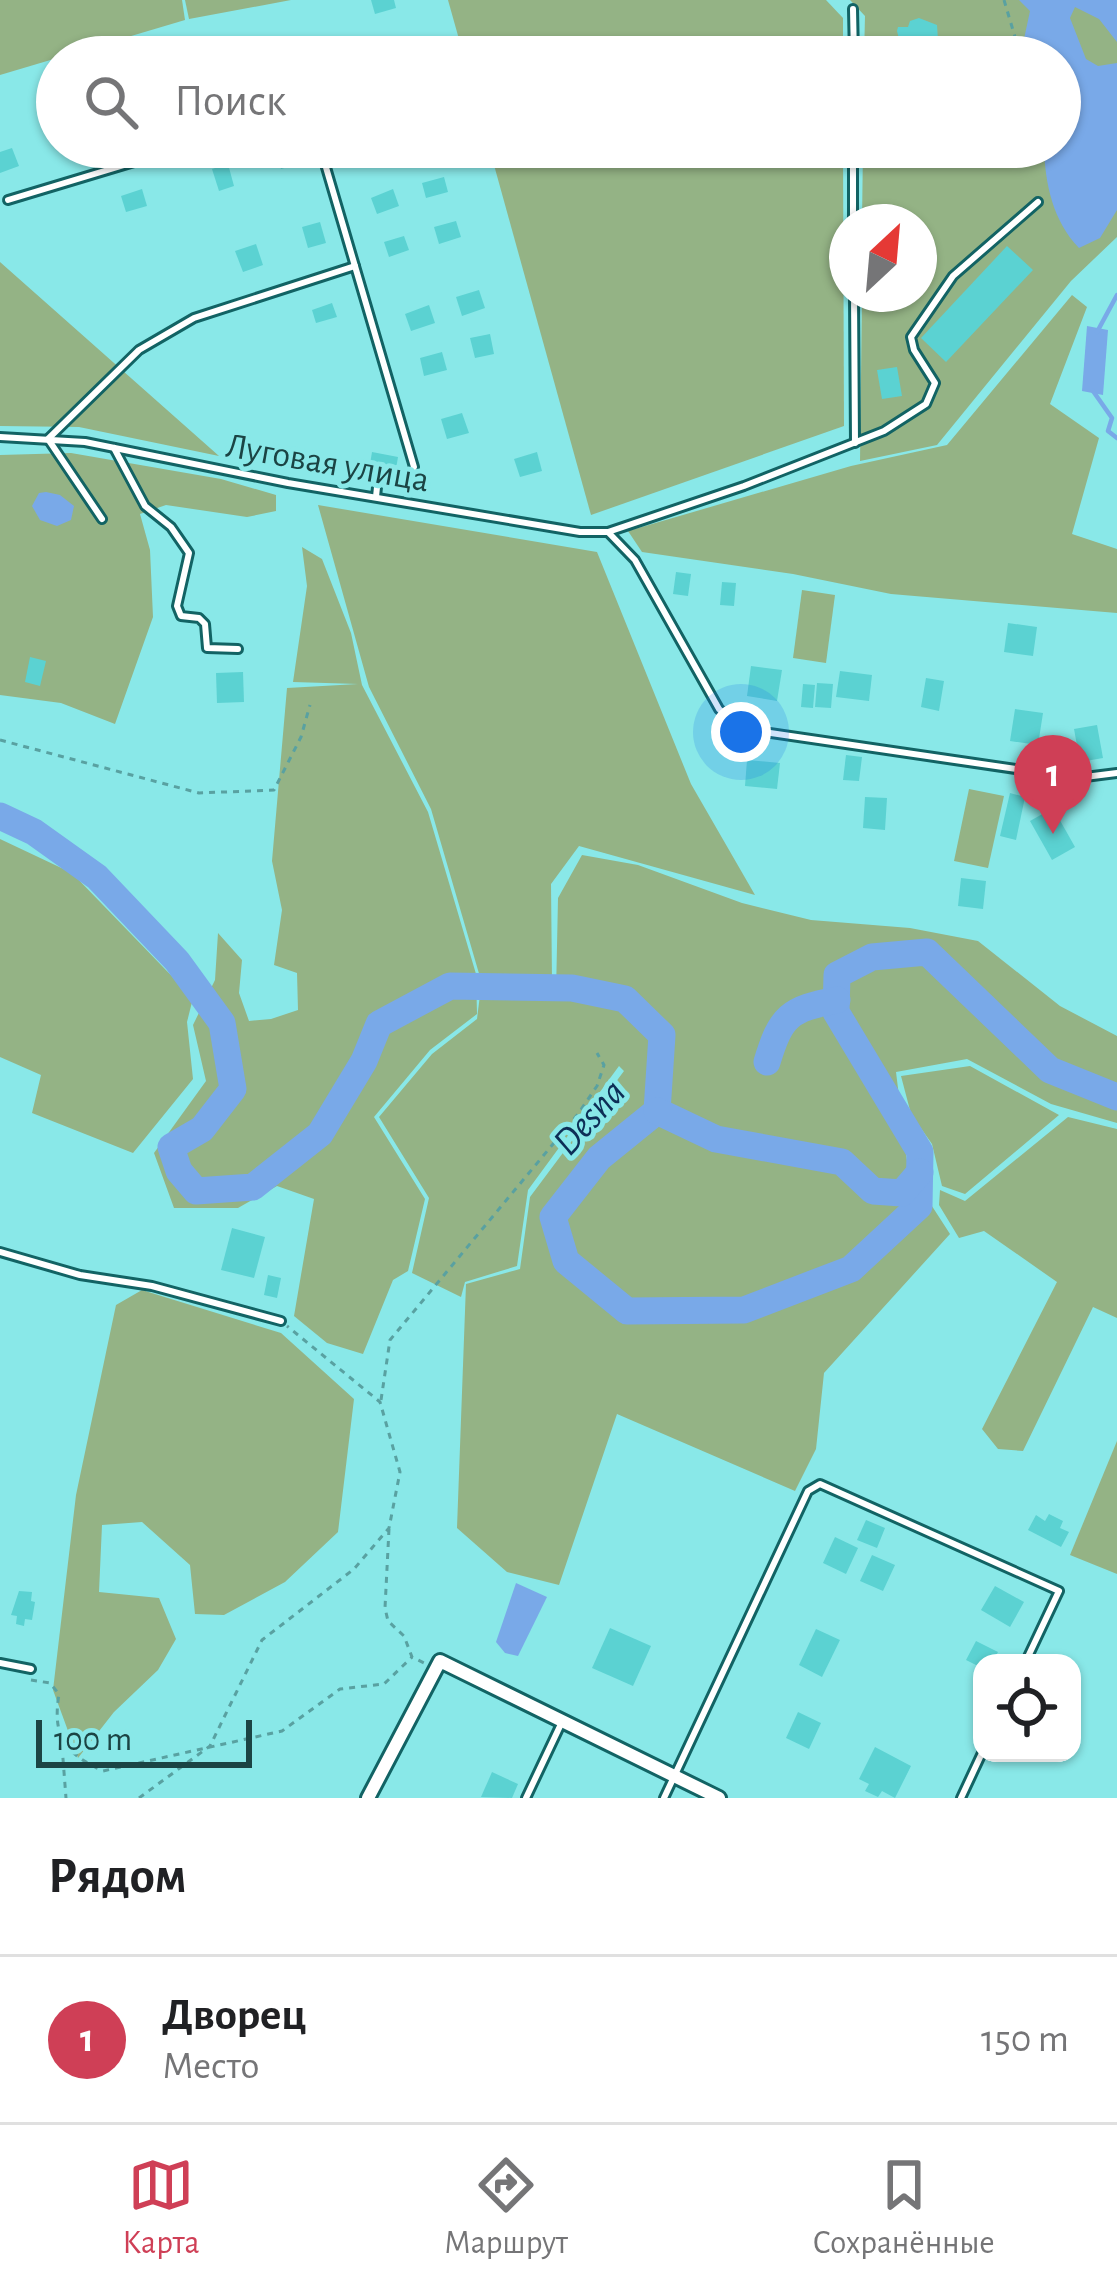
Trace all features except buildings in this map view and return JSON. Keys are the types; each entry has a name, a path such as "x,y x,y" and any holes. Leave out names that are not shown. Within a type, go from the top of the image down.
{"street":[{"path":"368,1798 440,1661 719,1798"}],"lane":[{"path":"854,9 854,36"},
{"path":"8,200 114,168"},
{"path":"326,168 414,467 409,475 383,473 378,477 376,497"},
{"path":"853,168 853,204"},
{"path":"1038,202 953,277 911,337 935,383 926,404 912,416 855,443 608,532 635,560 719,709 735,724 1077,778 1117,773"},
{"path":"102,519 48,439 140,350 194,318 355,266"},
{"path":"854,312 855,443"},
{"name":"Луговая улица","path":"0,437 114,448 580,532 608,532"},
{"path":"114,448 145,506 171,527 190,553 177,606 181,616 199,618 205,624 207,648 238,649"},
{"path":"0,1252 281,1321"},
{"path":"664,1798 808,1490 820,1484 1058,1591 1028,1654"},
{"path":"0,1663 32,1669"},
{"path":"526,1798 562,1721"},
{"path":"961,1798 978,1762"}],"path":[{"path":"1004,0 1015,36"},
{"path":"0,740 199,793 274,790 301,736 310,705"},
{"path":"437,1669 412,1658 385,1608 389,1528 400,1472 380,1402 390,1340 578,1114 604,1065 597,1052"},
{"path":"281,1321 380,1402"},
{"path":"139,1798 210,1746 262,1640 354,1569 389,1528"},
{"path":"62,1744 103,1771 282,1731 340,1689 384,1684 412,1658"},
{"path":"28,1680 50,1683 59,1694 56,1712 66,1798"}],"green space":[{"path":"0,0 182,0 185,20 131,36 36,36 36,64 0,75"},
{"path":"185,0 291,0 189,19"},
{"path":"448,0 826,0 843,18 843,36 458,36"},
{"path":"850,0 1117,0 1117,237 1071,281 937,445 860,461 862,312 937,312 937,204 862,204 863,168 1081,168 1081,36 865,36 865,16"},
{"path":"495,168 843,168 843,204 829,204 829,312 844,312 844,426 591,515"},
{"path":"0,262 219,456 79,427 0,426"},
{"path":"1072,295 1087,307 1050,404 1099,438 1072,534 1117,549 1117,613 891,594 642,552 628,531 851,466 947,445"},
{"path":"71,453 221,479 276,495 276,511 247,517 166,505 140,514 150,550 153,617 115,724 61,703 0,695 0,455"},
{"path":"318,505 597,552 691,784 755,895 579,846 551,884 552,981 480,977 431,809 369,687"},
{"path":"302,547 322,559 351,633 362,685 428,812 476,974 477,1014 430,1050 374,1117 425,1199 408,1271 393,1280 363,1354 327,1343 294,1316 314,1199 277,1186 238,1208 174,1208 154,1153 206,1081 193,1025 215,980 218,933 242,960 239,993 249,1021 298,1010 297,973 274,965 282,910 272,861 287,688 358,684 293,682 307,586"},
{"path":"802,590 835,595 826,663 793,658"},
{"path":"969,789 1004,796 988,868 954,861"},
{"path":"0,839 72,873 193,998 187,1022 193,1079 133,1153 32,1113 41,1075 0,1057"},
{"path":"582,855 638,865 742,903 811,920 910,928 978,941 1060,1006 1117,1036 1117,1123 1051,1104 967,1059 896,1072 908,1169 950,1234 824,1373 816,1449 795,1491 617,1414 559,1585 507,1572 457,1528 466,1284 520,1269 530,1197 624,1071 619,1066 528,1190 517,1266 465,1282 461,1297 412,1273 429,1198 379,1117 432,1054 477,1019 480,995 556,994 558,898"},
{"path":"970,1066 1059,1115 965,1194 942,1186 932,1144 911,1114 901,1076"},
{"path":"1068,1117 1117,1129 1117,1318 1093,1307 1023,1451 998,1449 982,1429 1057,1282 984,1231 959,1238 939,1205 940,1190 965,1201"},
{"path":"142,1290 281,1333 354,1399 338,1532 285,1582 224,1615 195,1614 190,1565 142,1522 102,1525 99,1592 159,1598 176,1639 158,1670 114,1712 78,1758 53,1690 76,1495 116,1305"},
{"path":"1117,1441 1117,1574 1070,1555"}],"water":[{"path":"1019,0 1117,0 1117,42 1099,19 1075,7 1070,18 1077,36 1025,36 1030,11"},
{"path":"1081,46 1086,59 1098,66 1117,63 1117,210 1100,238 1079,248 1057,214 1046,168 1081,168"},
{"path":"1087,326 1108,330 1103,395 1082,391"},
{"path":"39,493 74,506 71,520 57,526 40,520 32,506"},
{"path":"516,1583 547,1597 518,1656 505,1653 496,1642"}],"waterway":[{"path":"1097,332 1117,295"},
{"path":"1093,391 1112,418 1108,431 1117,438"},
{"name":"Desna","path":"0,816 34,832 97,877 177,961 222,1023 233,1089 202,1129 171,1147 179,1171 196,1191 253,1187 320,1134 364,1061 379,1024 450,986 572,988 625,999 662,1035 657,1111 599,1158 553,1217 566,1261 627,1311 744,1310 851,1269 919,1206 920,1152 836,1012 837,975 872,957 927,952 1050,1070 1117,1097"},
{"path":"767,1062 789,1017 837,1000"},
{"path":"657,1111 716,1139 842,1162 873,1191 902,1193 920,1172"}],"place":[{"name":"Дворец","path":"1053,834"}]}
